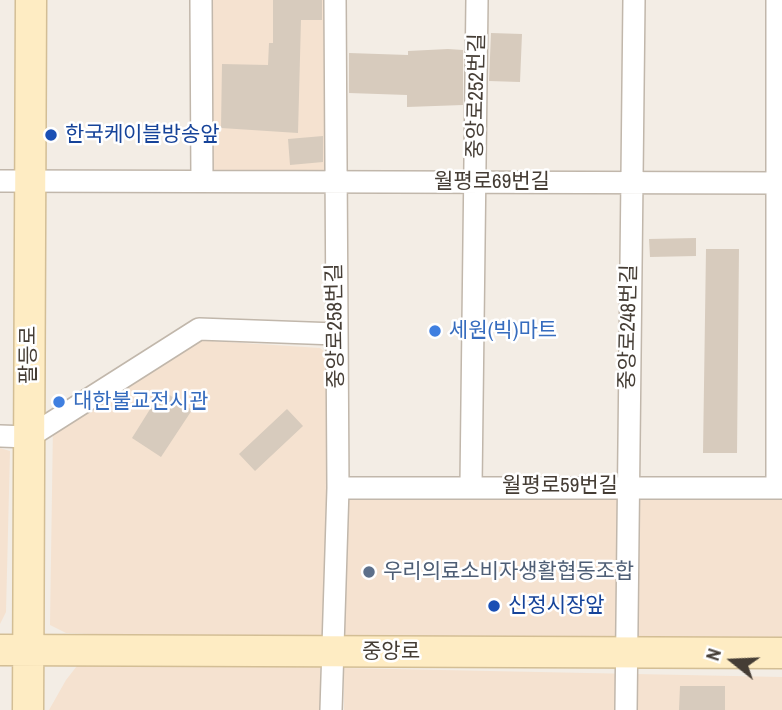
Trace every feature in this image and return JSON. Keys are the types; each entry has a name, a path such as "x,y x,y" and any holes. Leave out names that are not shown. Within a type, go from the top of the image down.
{"main road":[{"name":"팔등로","path":"28,710 14,651 15,437 30,181 31,0"},
{"name":"중앙로","path":"14,651 782,653"}],"street":[{"path":"201,0 202,181"},
{"name":"중앙로258번길","path":"331,710 338,488 334,182 335,0"},
{"name":"중앙로252번길","path":"471,485 477,0"},
{"name":"중앙로248번길","path":"626,710 634,0"},
{"path":"777,0 779,488"},
{"name":"월평로69번길","path":"0,181 779,183"},
{"path":"15,437 199,329 336,334"},
{"name":"월평로59번길","path":"338,488 471,485 779,488"}],"shaded area":[{"path":"207,0 326,0 327,175 209,173"},
{"path":"197,340 320,348 328,355 324,643 66,633 50,625 53,425"},
{"path":"0,448 10,451 6,612 0,624"},
{"path":"347,496 782,497 782,643 344,643"},
{"path":"80,662 320,667 320,710 49,710"},
{"path":"344,668 782,677 782,710 344,710"}],"building":[{"path":"273,0 322,0 322,20 301,20 298,133 221,128 222,64 268,65 269,43 273,43"},
{"path":"491,33 522,34 520,82 489,81"},
{"path":"463,50 463,105 407,107 407,95 349,93 349,53 408,55 408,51"},
{"path":"323,136 323,162 290,165 288,139"},
{"path":"696,238 696,256 650,257 649,239"},
{"path":"706,249 739,249 737,453 703,453"},
{"path":"162,390 192,410 161,457 132,438"},
{"path":"287,409 303,426 255,471 239,454"},
{"path":"680,686 725,686 725,710 679,710"}],"place":[{"name":"한국케이블방송앞","path":"51,135"},
{"name":"세원(빅)마트","path":"435,331"},
{"name":"대한불교전시관","path":"59,402"},
{"name":"우리의료소비자생활협동조합","path":"369,572"},
{"name":"신정시장앞","path":"494,606"}]}
